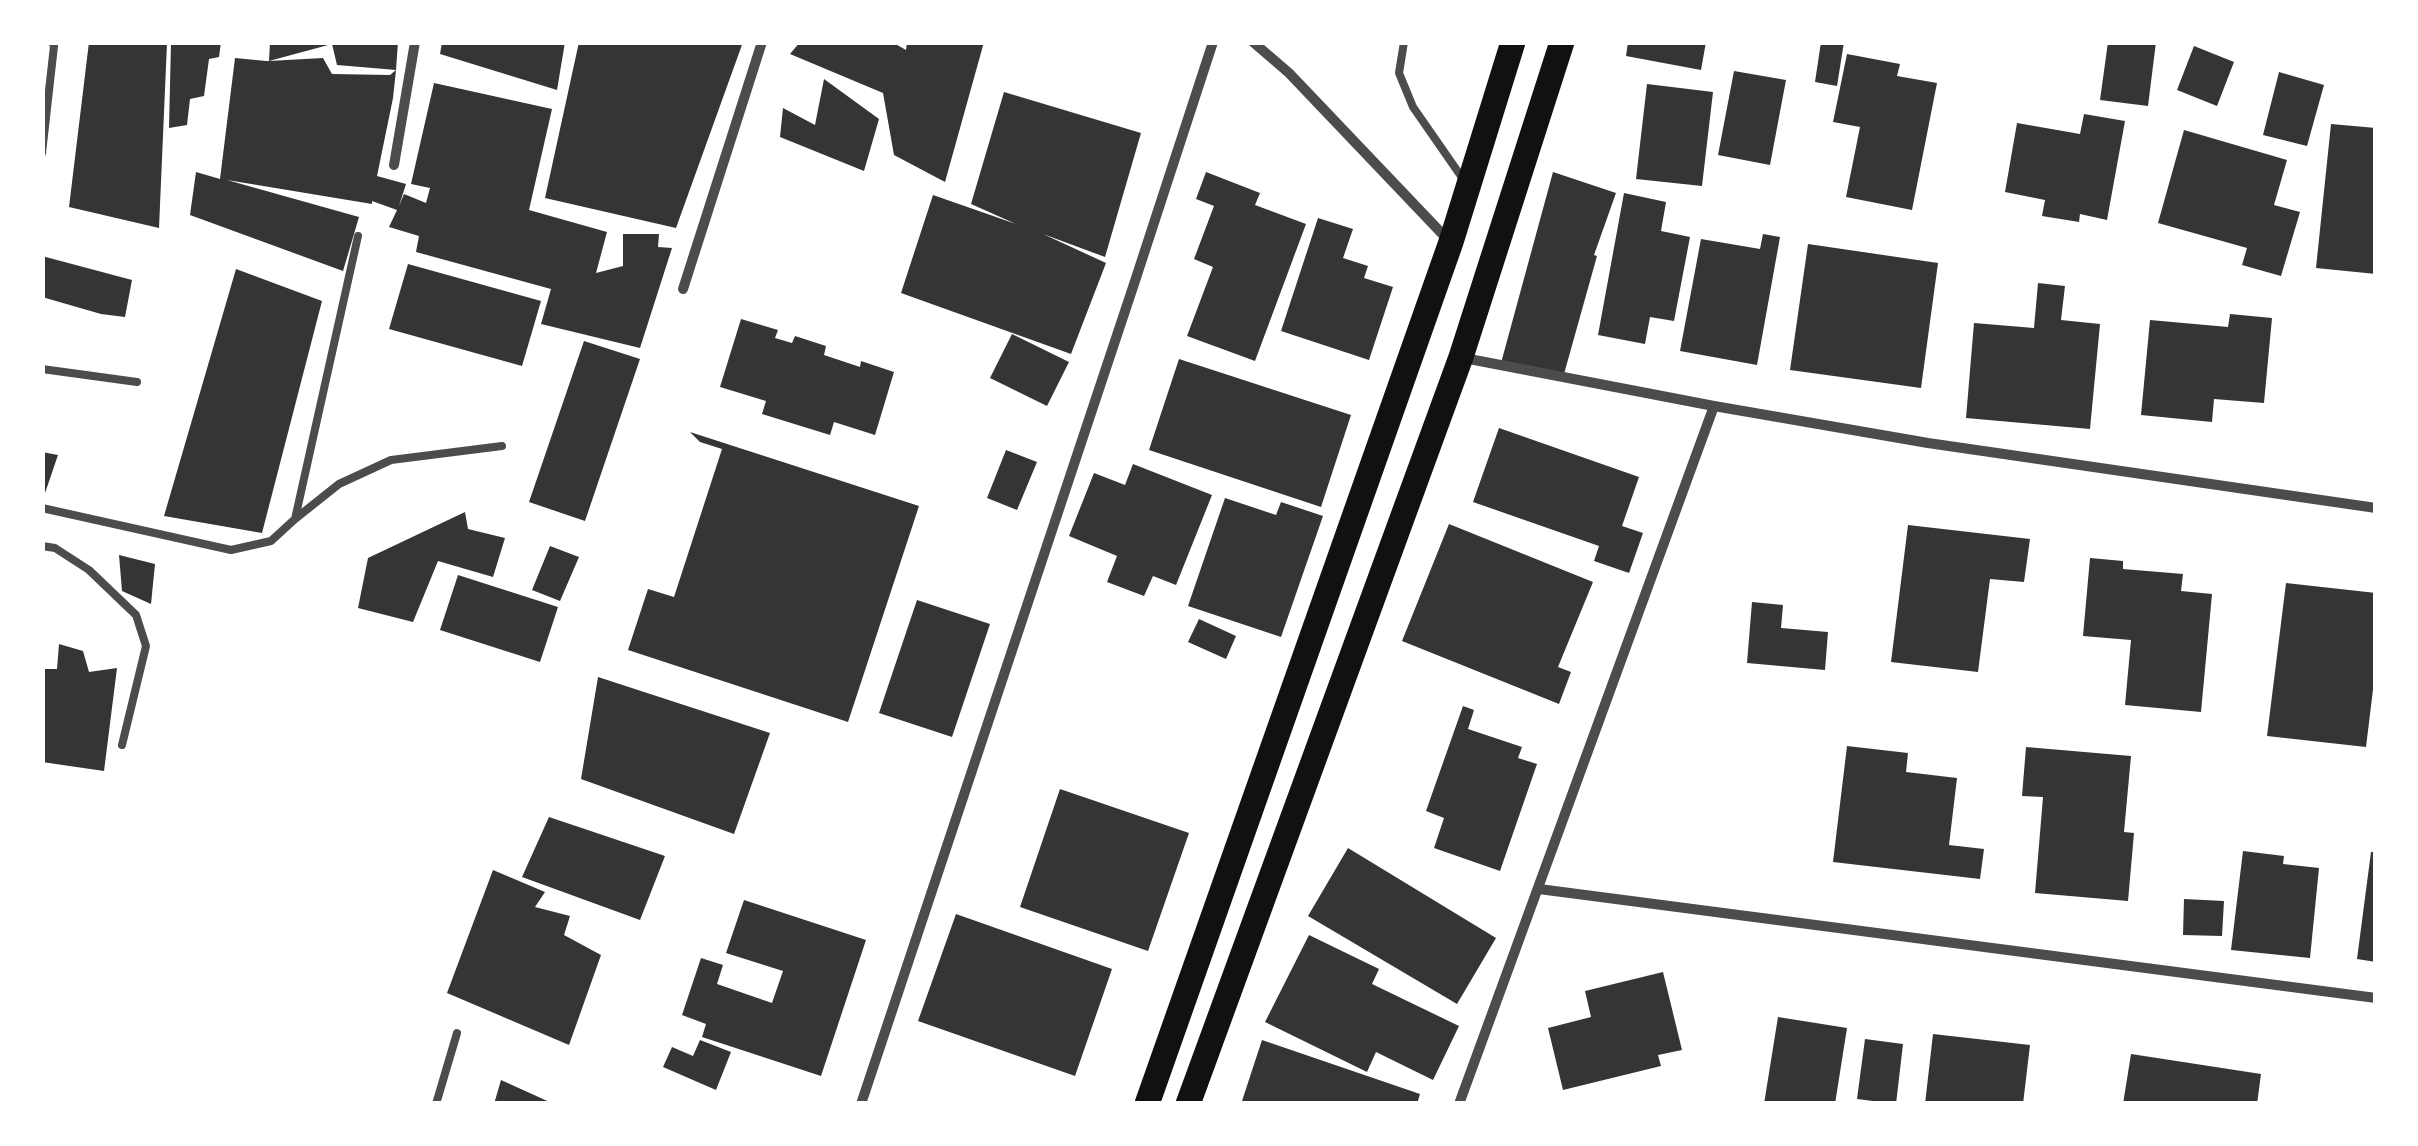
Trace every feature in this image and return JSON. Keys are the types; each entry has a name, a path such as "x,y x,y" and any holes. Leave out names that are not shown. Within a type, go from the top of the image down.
{"main road":[{"path":"1147,1104 1451,242 1513,42"},
{"path":"1188,1104 1461,357 1562,42"}],"street":[{"path":"394,164 415,42"},
{"path":"683,289 762,42"},
{"path":"861,1104 1212,42"},
{"path":"1253,42 1289,73 1451,242"},
{"path":"1461,357 1947,446 2376,508"},
{"path":"1460,1104 1714,406"},
{"path":"1538,889 2376,998"}],"lane":[{"path":"42,153 52,42"},
{"path":"1404,42 1399,73 1413,107 1468,186"},
{"path":"294,519 358,236"},
{"path":"42,368 137,382"},
{"path":"42,508 231,550 271,541 339,484 391,460 502,446"},
{"path":"42,546 55,548 89,570 136,615 146,646 122,745"},
{"path":"436,1104 458,1033"}],"building":[{"path":"89,42 167,43 159,228 69,207"},
{"path":"171,42 221,42 219,57 209,59 204,96 190,99 187,125 169,128"},
{"path":"270,42 398,42 396,70 337,65 332,44 269,61"},
{"path":"442,42 565,42 557,90 440,54"},
{"path":"579,42 743,42 676,228 545,198"},
{"path":"800,42 892,42 906,50 907,42 984,42 945,182 894,155 883,93 790,54"},
{"path":"1628,42 1706,42 1701,70 1626,56"},
{"path":"1821,42 1844,42 1837,86 1815,82"},
{"path":"2108,42 2156,42 2148,106 2100,100"},
{"path":"2194,46 2234,62 2217,106 2177,90"},
{"path":"1847,54 1900,64 1897,76 1937,83 1912,210 1846,197 1860,127 1833,122"},
{"path":"235,58 323,58 332,74 390,75 396,70 377,176 406,184 399,206 404,194 426,203 430,188 411,184 434,83 552,109 529,210 607,232 596,273 623,266 623,234 659,234 658,247 672,248 640,348 541,324 551,289 416,252 419,236 389,227 397,210 372,201 227,180 359,217 343,271 190,215 196,172 220,179"},
{"path":"1734,71 1786,80 1770,165 1718,155"},
{"path":"2279,72 2324,85 2307,146 2263,135"},
{"path":"824,79 879,119 864,171 780,137 783,108 815,125"},
{"path":"1647,84 1713,92 1702,186 1636,179"},
{"path":"1004,92 1141,133 1105,257 1043,234 1106,263 1071,354 901,293 933,195 1016,224 971,204"},
{"path":"2084,114 2125,121 2107,220 2080,214 2079,222 2042,216 2045,200 2005,192 2017,123 2080,134"},
{"path":"2331,124 2376,128 2376,274 2316,268"},
{"path":"2184,130 2287,160 2274,205 2300,212 2281,276 2242,265 2247,248 2158,223"},
{"path":"1206,172 1260,193 1255,205 1306,224 1255,361 1187,336 1213,267 1194,259 1214,206 1196,199"},
{"path":"1553,172 1616,193 1594,255 1597,256 1564,374 1501,363"},
{"path":"1624,193 1666,202 1661,231 1690,237 1674,321 1650,317 1645,344 1598,335"},
{"path":"1318,218 1353,229 1343,258 1368,266 1364,278 1393,287 1369,360 1281,331"},
{"path":"1763,234 1780,237 1757,365 1680,351 1701,239 1760,249"},
{"path":"1808,244 1938,263 1921,388 1790,370"},
{"path":"42,256 132,280 125,317 42,297"},
{"path":"408,264 541,301 522,366 389,329"},
{"path":"236,269 322,301 262,533 164,516"},
{"path":"2038,283 2065,286 2061,320 2100,324 2090,429 1966,418 1974,323 2034,328"},
{"path":"2230,314 2272,318 2264,403 2214,399 2212,422 2141,415 2150,320 2228,327"},
{"path":"741,319 778,330 775,338 792,343 795,336 826,346 824,355 860,367 861,361 894,372 875,435 834,422 830,435 762,414 766,401 720,387"},
{"path":"1012,334 1069,362 1047,406 990,378"},
{"path":"584,341 640,359 585,521 529,502"},
{"path":"1179,359 1351,415 1321,507 1149,450"},
{"path":"1499,428 1639,477 1622,526 1643,533 1629,573 1594,561 1599,546 1473,502"},
{"path":"690,432 919,506 848,722 628,650 648,589 674,597 722,449 700,442"},
{"path":"1006,450 1037,462 1017,510 987,498"},
{"path":"42,452 58,455 43,499 42,498"},
{"path":"1133,464 1212,495 1176,585 1153,576 1144,596 1107,582 1117,556 1069,536 1094,473 1125,485"},
{"path":"1225,498 1276,515 1281,502 1323,516 1281,637 1188,606"},
{"path":"465,512 468,529 505,538 493,577 438,561 413,622 358,608 368,558"},
{"path":"1449,524 1593,582 1558,667 1571,672 1559,704 1402,641"},
{"path":"1908,525 2030,539 2024,582 1990,579 1978,672 1891,662"},
{"path":"550,546 579,557 560,601 532,590"},
{"path":"119,555 155,564 151,604 122,591"},
{"path":"2090,558 2123,561 2123,569 2183,574 2181,591 2212,594 2201,712 2125,705 2131,640 2083,636"},
{"path":"458,575 558,607 540,662 440,630"},
{"path":"2286,583 2376,593 2376,665 2366,747 2267,736"},
{"path":"917,600 990,624 952,737 879,713"},
{"path":"1752,602 1783,605 1781,628 1828,632 1825,670 1747,663"},
{"path":"1199,619 1236,636 1226,659 1188,642"},
{"path":"59,644 83,651 89,672 117,668 104,771 42,762 42,669 57,669"},
{"path":"598,677 770,733 734,834 581,779"},
{"path":"1463,706 1474,710 1468,729 1522,747 1518,758 1537,764 1500,871 1434,848 1444,818 1426,811"},
{"path":"1847,746 1908,753 1906,772 1957,778 1949,845 1984,849 1980,879 1833,862"},
{"path":"2026,747 2131,756 2124,832 2134,833 2128,901 2035,893 2043,797 2022,796"},
{"path":"1060,789 1189,833 1148,951 1020,907"},
{"path":"549,817 665,856 640,920 522,877"},
{"path":"1348,848 1496,938 1457,1004 1308,916"},
{"path":"2243,851 2284,856 2283,864 2319,868 2310,958 2231,950"},
{"path":"2371,852 2376,852 2376,962 2357,959"},
{"path":"493,870 545,892 535,907 570,916 564,935 601,955 569,1045 447,993"},
{"path":"2184,899 2224,901 2222,936 2183,935"},
{"path":"744,900 866,940 821,1076 702,1037 706,1024 682,1015 701,958 723,965 717,984 772,1003 783,971 726,953"},
{"path":"956,914 1112,969 1075,1076 918,1021"},
{"path":"1309,935 1379,969 1372,984 1459,1026 1433,1080 1376,1052 1367,1072 1265,1022"},
{"path":"1663,972 1682,1050 1658,1055 1661,1066 1563,1090 1548,1028 1591,1017 1585,991"},
{"path":"1778,1017 1847,1028 1835,1104 1764,1104"},
{"path":"1933,1034 2030,1045 2023,1104 1925,1104"},
{"path":"1865,1039 1903,1044 1896,1104 1857,1099"},
{"path":"700,1040 731,1052 716,1090 663,1067 672,1047 693,1056"},
{"path":"1262,1040 1420,1094 1417,1104 1241,1104"},
{"path":"2131,1054 2261,1074 2257,1104 2123,1104"},
{"path":"501,1080 554,1104 494,1104"}]}
